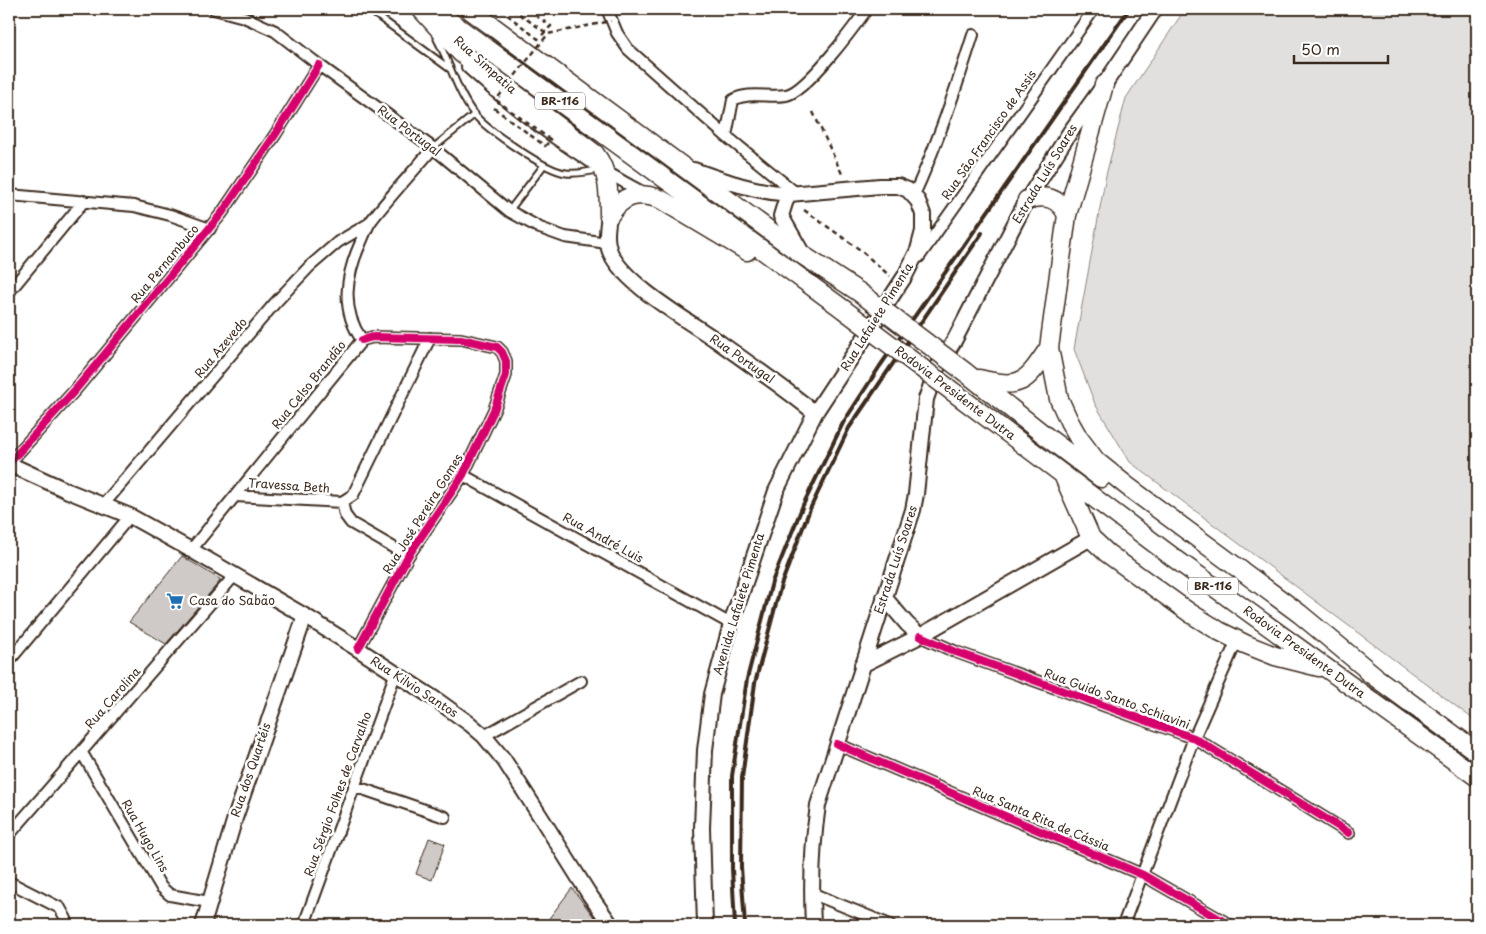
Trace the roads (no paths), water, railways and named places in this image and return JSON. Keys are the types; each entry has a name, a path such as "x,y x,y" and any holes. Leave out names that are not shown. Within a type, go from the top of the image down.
{"highway":[{"path":"420,9 461,53 595,154 601,161 602,171 608,183 609,216"},
{"name":"Rodovia Presidente Dutra","path":"433,9 843,309 1064,477 1477,777"},
{"name":"Rodovia Presidente Dutra","path":"469,9 804,256 859,292 969,374 1052,441 1320,640 1375,676 1477,752"},
{"path":"482,9 496,20 524,50"},
{"path":"1104,85 1067,215 1050,348 1059,399 1078,437 1096,461 1300,614 1375,676"},
{"path":"609,216 620,202 634,195 648,195 660,199 746,250 774,258"},
{"path":"1026,200 1035,197 1058,201 1067,215"},
{"path":"969,374 1001,384 1016,384 1034,370 1050,348"},
{"path":"1064,477 1091,538 1107,553 1219,632 1275,656 1327,669"}],"main road":[{"name":"Estrada Luís Soares","path":"813,925 811,893 813,845 818,805 915,502 927,391 937,368 954,341 1026,200 1070,132 1155,9"},
{"path":"678,164 746,188 793,194 898,186 908,190 914,196"},
{"path":"793,194 785,203 781,216 804,256"},
{"name":"Rua Lafaiete Pimenta","path":"815,413 902,280 918,250 923,231 923,214 914,196"},
{"path":"607,243 609,216"},
{"name":"Rua Portugal","path":"607,243 611,254 622,271 646,292 774,381 815,413"},
{"name":"Avenida Lafaiete Pimenta","path":"705,925 702,828 704,750 712,694 731,624 776,491 815,413"},
{"name":"Rua Kilvio Santos","path":"9,463 68,491 130,516 235,575 358,649 438,702 484,736 504,760 589,894 611,925"},
{"path":"862,666 920,636 1091,538"},
{"path":"884,598 920,636"},
{"name":"Rua dos Quartéis","path":"204,925 209,902 238,809 305,616"}],"street":[{"name":"Rua Portugal","path":"214,9 244,17 275,31 433,148 509,211 540,228 565,237 607,243"},
{"name":"Rua Simpatia","path":"415,9 437,39 502,99 602,171 648,195"},
{"path":"607,9 611,21 628,49 793,194"},
{"path":"726,136 733,100 744,96 788,95 806,82 834,51 867,9"},
{"name":"Rua São Francisco de Assis","path":"902,280 1094,9"},
{"path":"914,196 929,162 973,35"},
{"name":"Rua Pernambuco","path":"9,463 76,389 210,229 275,135 319,65"},
{"name":"Rua Celso Brandão","path":"191,550 362,340 354,329 349,314 349,273 355,255 370,222 433,148"},
{"path":"9,195 134,206 170,215 210,229"},
{"path":"9,292 84,201"},
{"name":"Rua Azevedo","path":"104,504 275,303 309,267 338,242 370,222"},
{"name":"Rua José Pereira Gomes","path":"358,649 408,556 463,475 494,410 506,375 506,361 502,352 496,347 461,339 373,337 362,340"},
{"path":"342,502 353,495 430,338"},
{"name":"Rua André Luis","path":"463,475 731,624"},
{"name":"Travessa Beth","path":"235,496 342,502 345,515 351,524 408,556"},
{"path":"9,661 130,516"},
{"name":"Rua Carolina","path":"9,835 235,575"},
{"name":"Rua Guido Santo Schiavini","path":"920,636 956,652 1194,738 1348,833"},
{"path":"1123,925 1194,738 1237,640"},
{"name":"Rua Sérgio Folhes de Carvalho","path":"305,922 395,675"},
{"path":"484,736 581,681"},
{"name":"Rua Santa Rita de Cássia","path":"837,744 1143,875 1230,925"},
{"name":"Rua Hugo Lins","path":"82,753 161,887 170,895 209,902"},
{"path":"354,786 445,817"},
{"path":"9,882 60,908 66,920 65,925"},
{"path":"811,893 890,925"}],"lane":[{"path":"368,9 452,70"},
{"path":"437,39 445,53 461,92 475,114 491,128 544,165 565,173 602,171"},
{"path":"433,148 475,114"},
{"path":"509,211 544,165"}],"railway":[{"path":"735,925 732,869 732,776 747,679 772,582 803,505 843,423 880,366 1129,9"},
{"path":"745,925 741,867 742,778 755,683 781,585 810,509 849,428 982,233"}],"place":[{"name":"Casa do Sabão","path":"175,601"}]}
